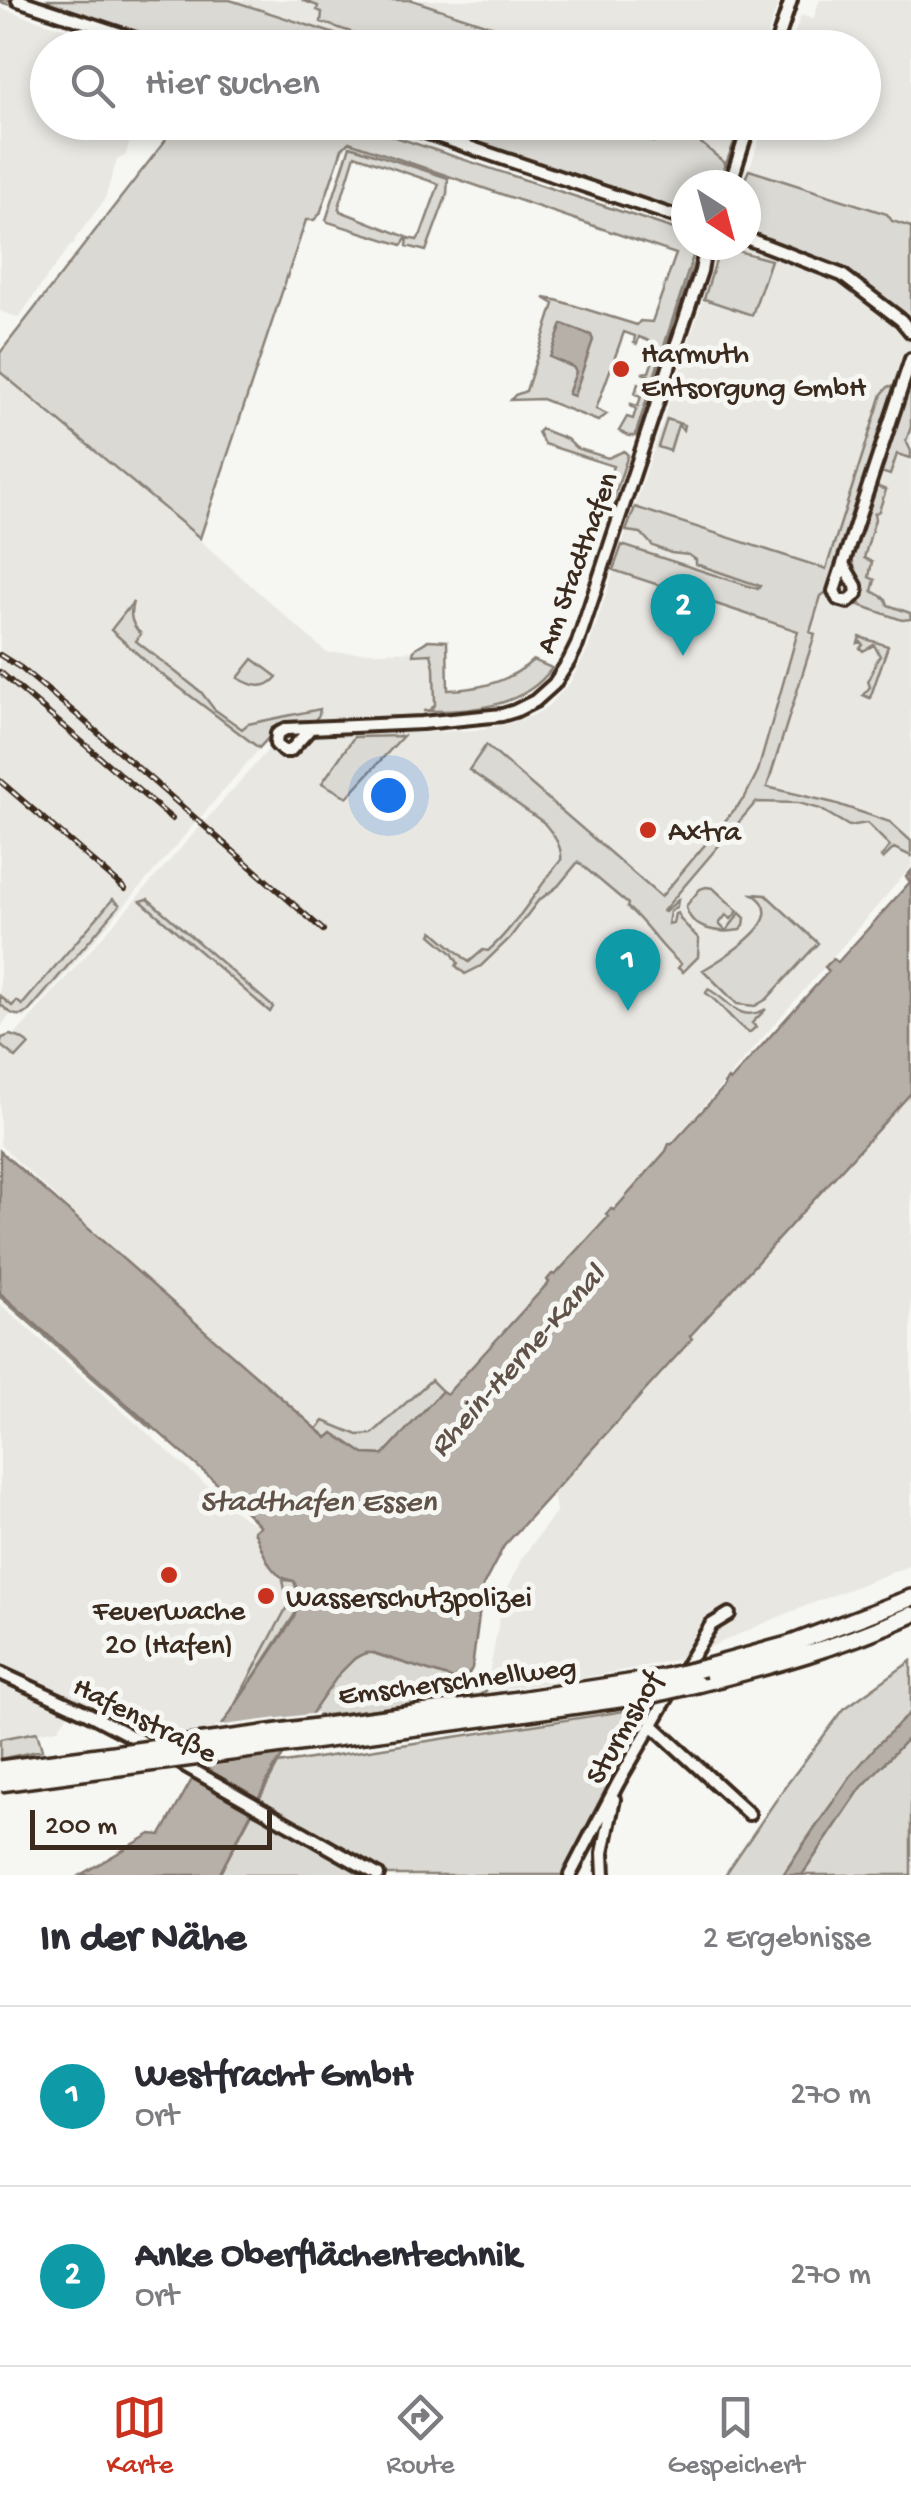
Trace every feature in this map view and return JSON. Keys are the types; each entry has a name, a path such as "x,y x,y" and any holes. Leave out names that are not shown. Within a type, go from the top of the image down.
{"highway":[{"name":"Emscherschnellweg","path":"0,1784 520,1707 661,1678 791,1644 911,1598"},
{"name":"Emscherschnellweg","path":"0,1769 654,1694 811,1652 911,1615"}],"street":[{"path":"18,0 109,30"},
{"path":"781,30 791,0"},
{"path":"447,140 671,215"},
{"path":"735,170 744,140"},
{"path":"761,245 842,274 911,332"},
{"name":"Am Stadthafen","path":"702,270 704,260"},
{"name":"Am Stadthafen","path":"309,730 422,724 502,714 525,707 554,684 577,644 707,260"},
{"path":"842,564 911,359"},
{"name":"Sturmshof","path":"570,1875 618,1783 711,1624 729,1614"},
{"name":"Hafenstraße","path":"0,1673 88,1713 268,1810 378,1875"},
{"path":"652,1725 750,1814"},
{"path":"604,1875 605,1838 618,1783"}],"shaded area":[{"path":"230,0 779,0 769,30 323,30"},
{"path":"230,0 323,30 100,30 0,2"},
{"path":"302,0 412,0 503,30 345,30 321,22 318,6"},
{"path":"820,0 911,0 911,867 447,1395 430,1381 372,1434 358,1435 324,1421 317,1429 126,1262 0,1145 0,1042 17,1033 283,733 407,728 418,733 476,730 534,715 570,683 588,649 716,260 761,260 761,170 749,170 759,140 881,140 881,30 796,30 801,15 813,19"},
{"path":"0,8 69,30 30,30 30,140 130,140 125,156 117,160 104,201 19,318 0,311"},
{"path":"165,140 404,140 671,228 671,252 349,142 342,149 320,214 314,220 306,220 200,538 0,372 0,353"},
{"path":"453,140 697,140 726,164 735,140 739,140 731,169 725,165 724,169 671,170 671,209"},
{"path":"697,140 733,140 725,163"},
{"path":"350,146 448,178 447,194 426,251 407,246 408,238 417,240 421,234 439,184 355,155 340,211 407,237 402,245 326,220"},
{"path":"761,174 887,214 892,221 911,227 911,325 840,267 761,239"},
{"path":"674,260 692,260 635,436 619,431 627,417 633,419 636,409 631,404 638,406 641,396 635,394 638,383 644,385 648,375 642,373 649,372 652,363 646,360 652,342 639,337 634,343 635,336 624,332 596,409 607,414 598,421 542,399 511,400 526,391 554,304 544,298 637,325 640,321 652,322"},
{"path":"695,260 698,260 645,427 636,437"},
{"path":"716,260 771,260 752,315 704,299"},
{"path":"0,372 178,521 327,653 434,651 440,721 278,727 50,992 24,1019 13,1012 0,1027"},
{"path":"911,379 911,427 906,441 911,458 897,454 890,475 881,472"},
{"path":"889,386 896,387 829,590 821,596 810,632 815,634 767,787 890,822 911,841 911,856 894,848 883,859 890,846 867,823 849,826 820,809 798,803 756,802 663,911 678,900 668,924 673,923 678,913 699,939 698,957 683,972 678,968 681,964 628,904 578,862 558,886 538,901 509,939 481,966 465,974 456,966 452,953 431,935 433,931 469,962 498,941 561,860 558,845 543,822 469,770 486,745 661,897 745,797 758,771 798,631 613,570 622,545 758,589 760,586 696,564 689,555 671,553 653,546 641,533 626,531 635,507 826,569 882,394"},
{"path":"667,419 684,425 683,430 678,425 670,451 658,447"},
{"path":"541,429 567,439 576,448 608,458 624,451 628,455 611,507 601,504 613,466 544,444 538,432"},
{"path":"876,486 886,490 879,511 874,514 864,558 872,562 872,591 886,599 888,605 910,613 911,619 902,620 859,605 863,591 852,556"},
{"path":"133,602 132,619 141,634 136,641 242,729 248,724 320,709 319,715 314,721 280,725 259,748 151,666 111,630"},
{"path":"860,637 888,646 870,698 863,695 870,687 868,681 880,656 874,645 863,651 863,645 858,643"},
{"path":"428,640 447,641 448,690 494,683 533,660 552,668 526,692 494,705 423,711 435,705 434,667 431,654 413,655"},
{"path":"253,659 277,677 258,686 238,678"},
{"path":"403,736 347,797 322,783 354,737"},
{"path":"706,887 713,888 738,911 731,919 726,915 719,924 723,931 699,925 686,906"},
{"path":"753,894 766,895 818,943 767,999 755,1006 737,1004 703,970 739,946 762,922 765,908"},
{"path":"113,899 120,905 28,1012 16,1015 0,1004 0,996 12,1006 17,1001 22,1005"},
{"path":"148,899 273,1007 270,1012 141,901"},
{"path":"740,913 745,918 740,930 726,931"},
{"path":"708,989 741,1012 766,1009 752,1023 756,1027 749,1033 706,993"},
{"path":"10,1035 29,1044 16,1058 0,1045 2,1038"},
{"path":"911,1093 911,1565 685,1658 573,1680 486,1691 504,1595 522,1558 556,1512 553,1493"},
{"path":"0,1297 152,1427 151,1429"},
{"path":"0,1304 245,1519 260,1526 254,1532 271,1569 282,1580 288,1605 197,1769 75,1704 58,1729 0,1739"},
{"path":"431,1380 442,1391 383,1455 364,1454 333,1433 328,1438 317,1429 324,1421 358,1435 372,1434"},
{"path":"283,1580 294,1581 297,1611 232,1710 288,1605"},
{"path":"369,1652 460,1681 469,1676 486,1691 477,1697 309,1717 342,1670"},
{"path":"911,1661 911,1712 842,1790 783,1875 725,1875 844,1709"},
{"path":"657,1706 564,1875 219,1875 278,1764"},
{"path":"37,1732 42,1750 0,1759 0,1739"},
{"path":"911,1735 911,1875 802,1875 861,1788"}],"water":[{"path":"562,324 591,335 593,340 574,396 568,394 576,372 573,367 550,357"},
{"path":"911,871 911,1093 504,1546 483,1586 472,1668 466,1679 460,1681 374,1653 355,1658 339,1674 273,1770 219,1875 80,1875 151,1834 161,1835 224,1722 292,1621 298,1597 294,1581 279,1575 268,1563 254,1531 260,1526 245,1508 0,1293 0,1151 327,1438 333,1433 364,1454 383,1455 442,1391 447,1394 549,1282 552,1274 608,1217 606,1214 614,1210 669,1144 829,971 825,967 833,959 838,962 910,882 906,877"},
{"path":"911,1712 911,1735 861,1788 802,1875 783,1875 850,1777"}],"pier":[{"path":"318,1713 289,1755 192,1769 216,1726"}],"railway":[{"path":"0,655 81,718 323,930"},
{"path":"0,672 172,819"},
{"path":"0,781 125,889"}],"place":[{"name":"Harmuth Entsorgung GmbH","path":"621,369"},
{"name":"Anke Oberflächentechnik","path":"683,656"},
{"name":"Axtra","path":"648,830"},
{"name":"Westfracht GmbH","path":"628,1011"},
{"name":"Feuerwache 20 (Hafen)","path":"169,1575"},
{"name":"Wasserschutzpolizei","path":"266,1596"}],"water label":[{"name":"Rhein-Herne-Kanal","path":"515,1359"},
{"name":"Stadthafen Essen","path":"318,1499"}]}
